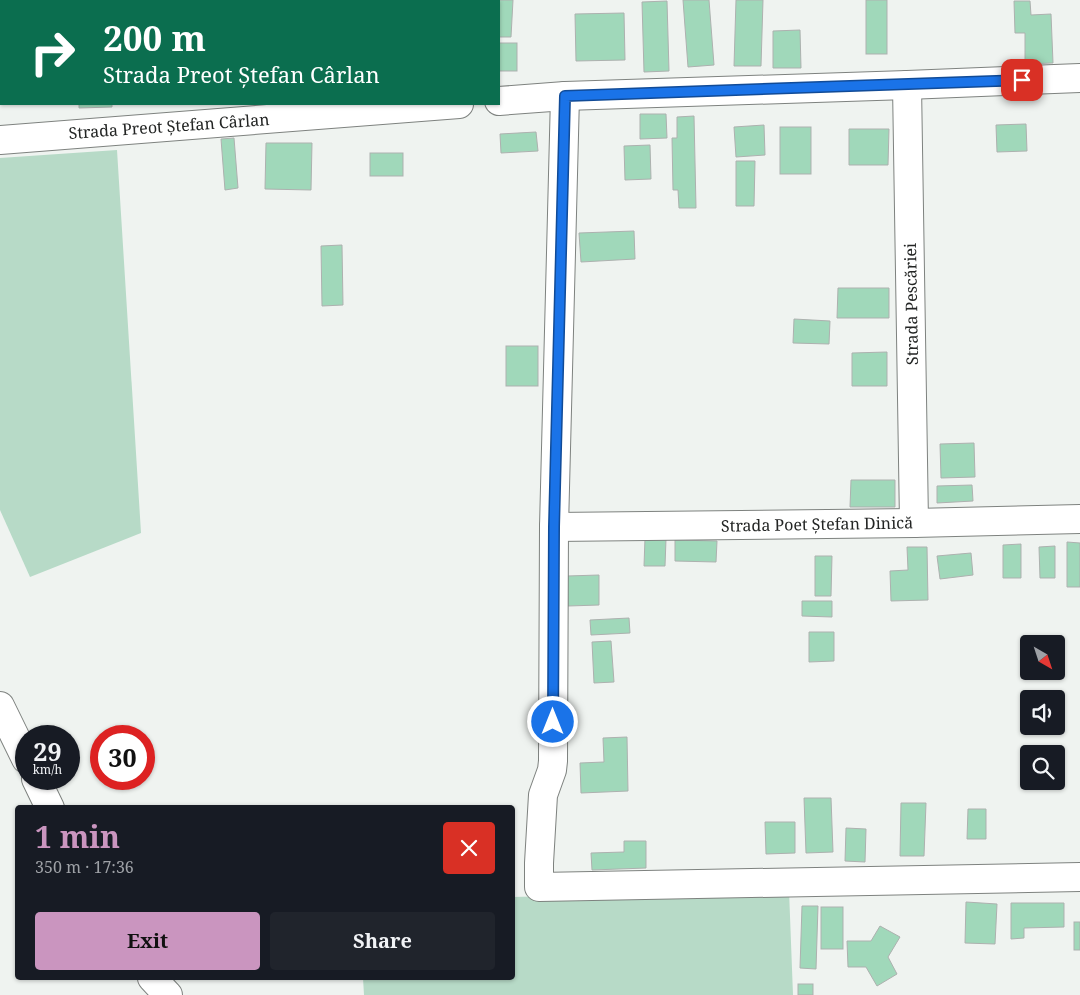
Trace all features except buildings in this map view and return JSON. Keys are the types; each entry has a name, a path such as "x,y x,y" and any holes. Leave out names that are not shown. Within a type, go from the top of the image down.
{"street":[{"path":"500,101 565,96 1080,78"},
{"name":"Strada Pescăriei","path":"907,85 914,523"},
{"path":"565,96 554,527 553,761 552,770 543,795 539,887 1080,877"},
{"name":"Strada Preot Ștefan Cârlan","path":"0,140 446,105"},
{"name":"Strada Poet Ștefan Dinică","path":"554,527 1080,519"},
{"path":"0,706 15,737"},
{"path":"41,790 49,805"},
{"path":"154,980 168,995"}],"green space":[{"path":"117,150 141,533 30,577 0,510 0,158"},
{"path":"789,890 793,995 364,995 363,980 515,980 515,897"}],"route":[{"path":"553,722 554,527 565,96 1022,80"}]}
